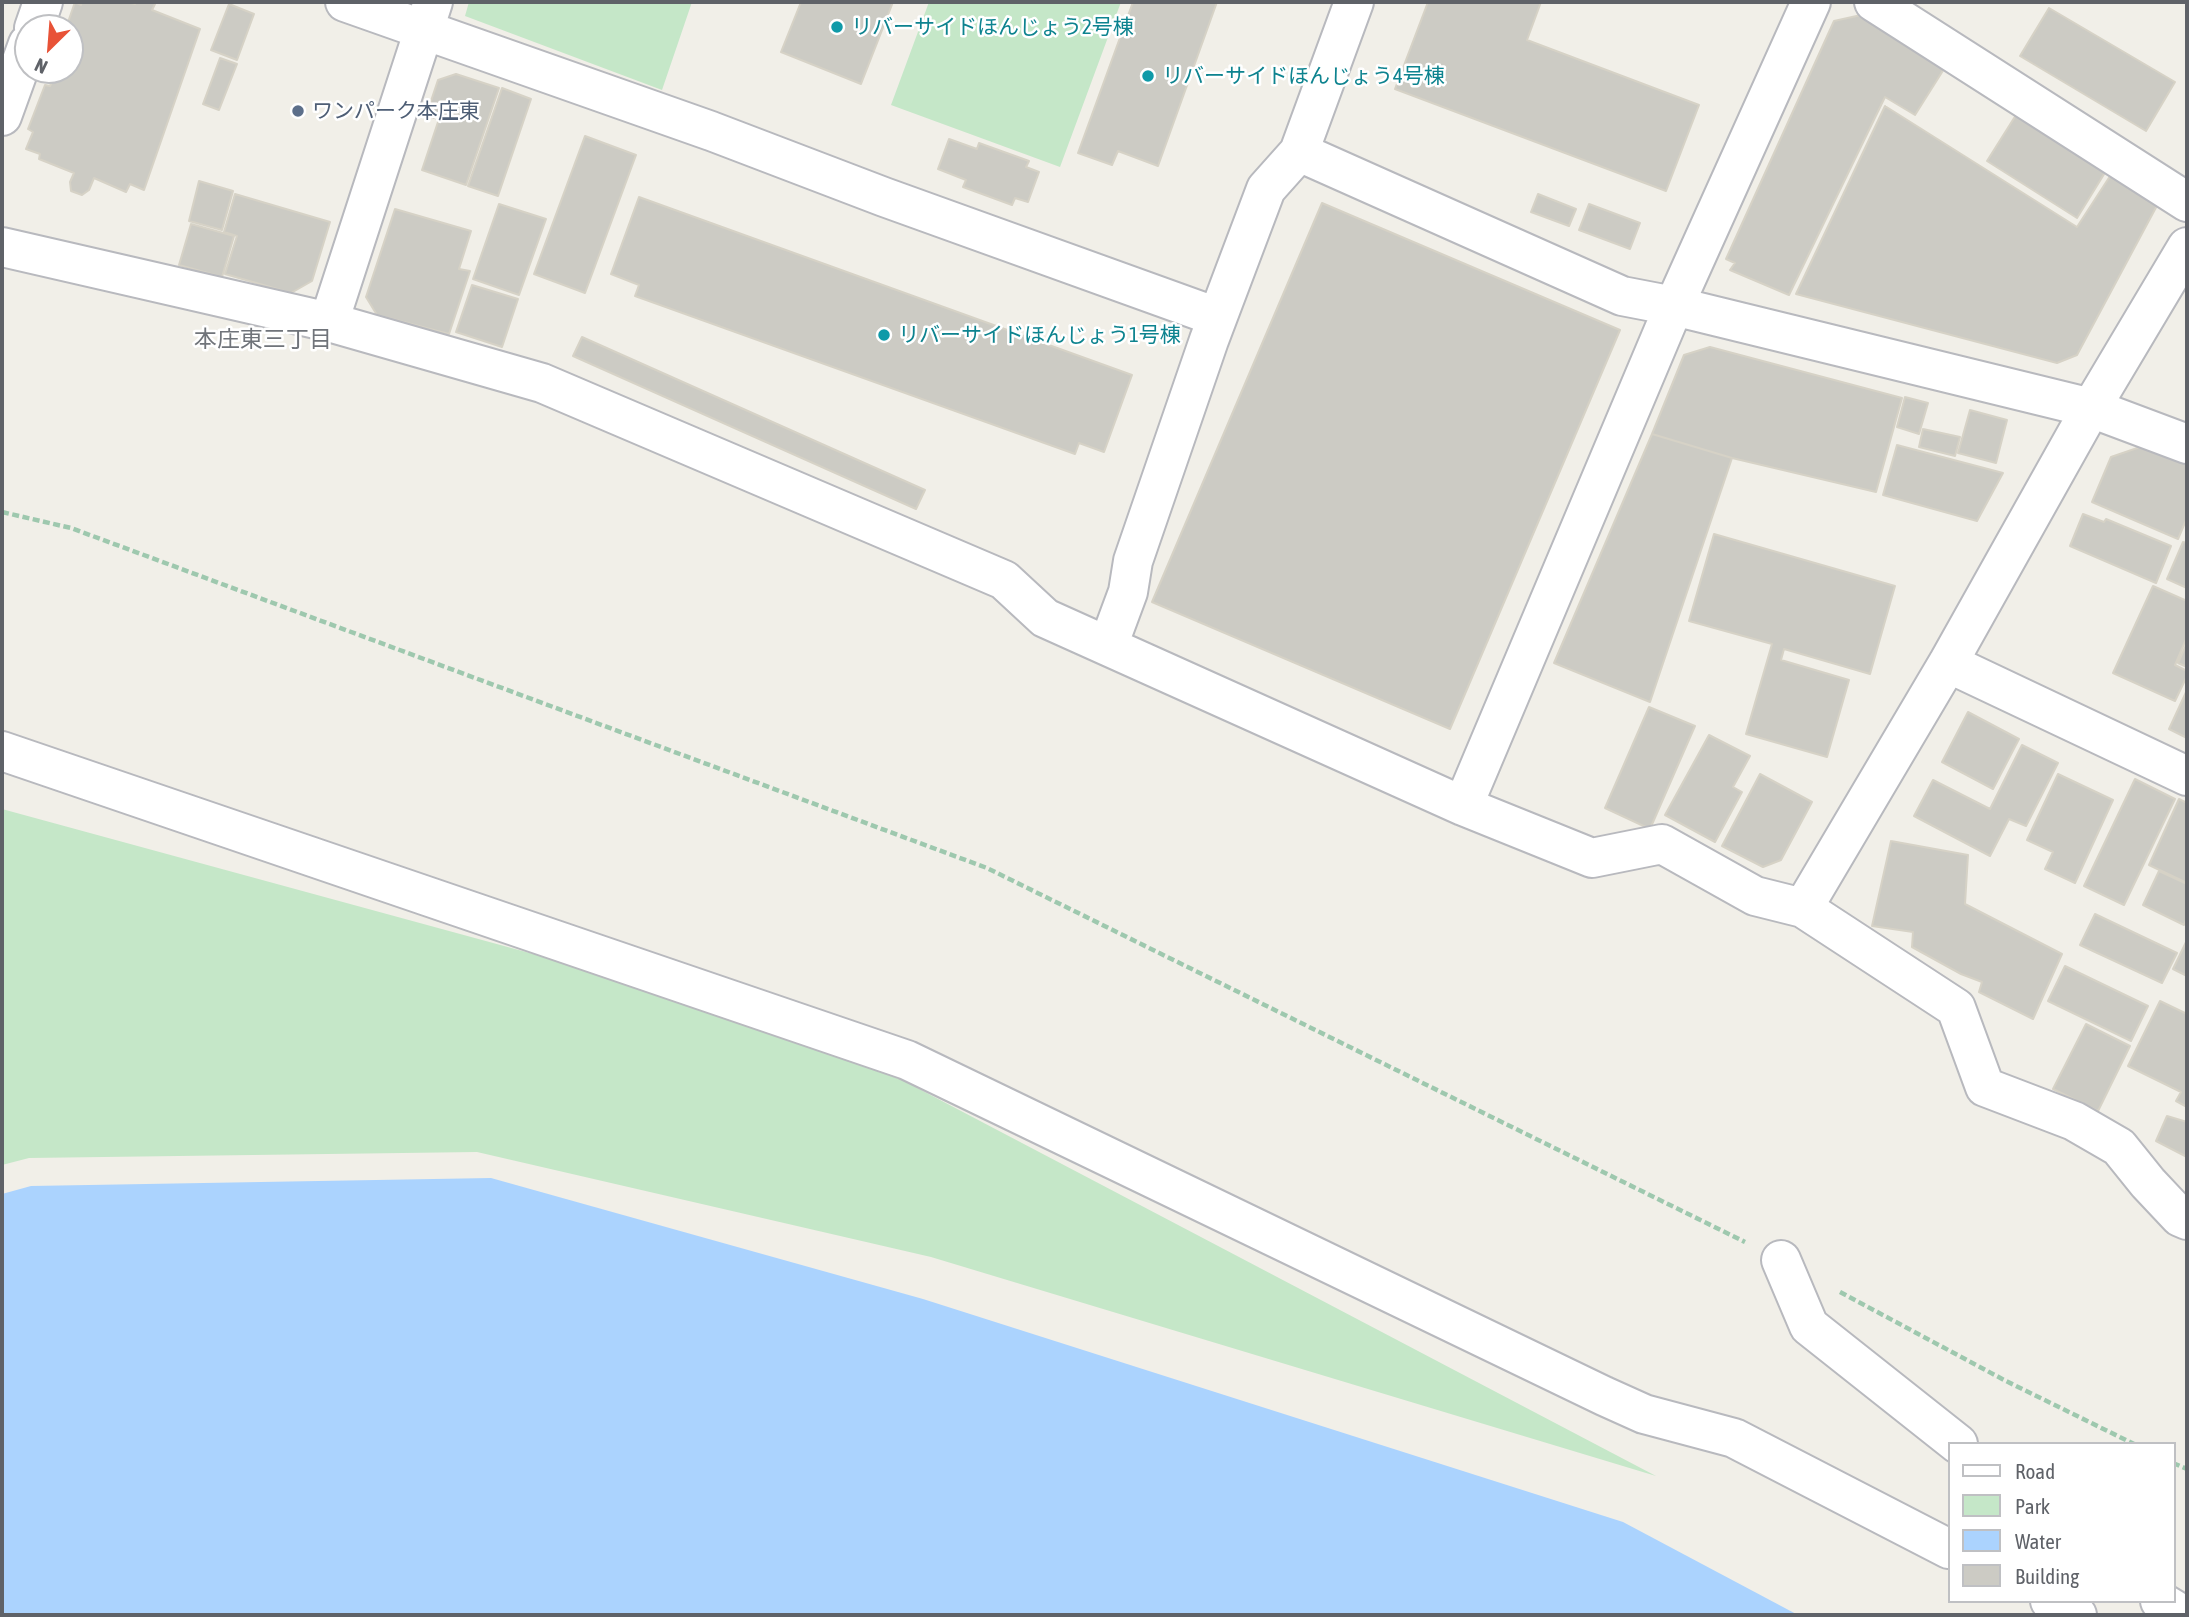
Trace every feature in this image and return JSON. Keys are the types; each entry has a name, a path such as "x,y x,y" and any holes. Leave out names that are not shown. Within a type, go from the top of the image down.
{"street":[{"path":"345,2 428,16 711,131 1217,317"},
{"path":"1108,646 1128,592 1133,561 1217,317 1266,190 1299,152 1354,2"},
{"path":"1462,806 1674,306 1811,2"},
{"path":"1874,2 2187,202"},
{"path":"329,322 428,16"},
{"path":"2,116 14,83"},
{"path":"1299,152 1622,296 1674,306 2091,408 2187,444"},
{"path":"2,247 329,322 542,383 1004,580 1045,618 1462,806 1592,858 1662,844 1755,896 1803,908 1956,1008 1985,1087 2074,1121 2119,1147 2148,1183 2180,1217 2187,1220"},
{"path":"1803,908 1948,663 2091,408 2187,247"},
{"path":"1948,663 2187,776"},
{"path":"2,751 907,1060 1604,1396 1644,1414 1734,1437 1948,1548"},
{"path":"1781,1260 1809,1326 1955,1442"},
{"path":"2054,1603 2077,1615"},
{"path":"2163,1603 2183,1615"}],"path":[{"path":"2,512 71,528 987,867 1781,1260 2006,1381 2130,1442"}],"green space":[{"path":"469,2 692,2 662,90 465,16"},
{"path":"929,2 1121,2 1060,167 891,105"},
{"path":"2,809 625,979 902,1080 1656,1476 931,1257 477,1152 29,1158 2,1165"}],"water":[{"path":"491,1178 923,1299 1623,1522 1798,1615 2,1615 2,1194 31,1186"}],"building":[{"path":"75,2 81,5 82,2 156,2 152,10 200,29 144,190 130,184 126,192 94,178 89,190 82,195 71,191 70,182 74,173 39,159 40,154 26,149 33,132 28,129 45,85 84,84 84,14 71,14"},
{"name":"リバーサイドほんじょう2号棟","path":"801,2 893,2 861,84 781,52"},
{"name":"リバーサイドほんじょう4号棟","path":"1133,2 1217,2 1158,166 1118,151 1112,165 1078,153"},
{"path":"1428,2 1541,2 1527,40 1699,105 1666,191 1395,89"},
{"path":"229,4 254,14 237,60 211,50"},
{"path":"2049,8 2175,82 2146,131 2020,56"},
{"path":"1861,15 1944,69 1915,115 1885,97 1789,295 1730,270 1735,263 1726,259 1834,21"},
{"path":"220,58 237,64 219,110 203,104"},
{"path":"456,74 499,88 466,185 422,170 439,119 426,116 438,80"},
{"path":"502,88 531,99 498,196 468,186"},
{"path":"1885,106 2077,227 2114,170 2160,200 2077,355 2057,363 1796,294"},
{"path":"2016,115 2106,171 2077,218 1987,161"},
{"path":"585,136 636,155 585,293 534,274"},
{"path":"949,139 977,149 979,143 1029,161 1026,167 1039,172 1028,202 1015,198 1012,205 963,187 966,180 938,169"},
{"path":"199,181 233,191 222,230 189,221"},
{"path":"235,194 330,222 312,281 291,293 225,274 237,236 224,232"},
{"path":"1538,194 1576,209 1569,226 1531,212"},
{"name":"リバーサイドほんじょう1号棟","path":"639,197 1132,375 1104,452 1079,443 1075,454 635,296 639,285 611,274"},
{"path":"1322,203 1620,330 1450,729 1152,602"},
{"path":"499,204 546,219 519,295 473,279"},
{"path":"1589,204 1640,223 1630,249 1579,230"},
{"path":"395,209 471,231 459,269 470,271 449,334 377,315 366,297"},
{"path":"191,224 234,236 222,277 179,265"},
{"path":"472,285 518,299 502,347 456,332"},
{"path":"582,337 925,490 916,509 573,356"},
{"path":"1710,347 1902,398 1876,492 1732,458 1652,434 1684,355"},
{"path":"1905,397 1928,403 1919,434 1897,427"},
{"path":"1970,410 2007,420 1996,463 1958,453"},
{"path":"1923,429 1960,437 1955,456 1919,447"},
{"path":"1652,434 1732,458 1650,702 1554,663"},
{"path":"1897,445 2003,473 1977,521 1883,495"},
{"path":"2146,445 2187,463 2187,518 2178,539 2092,502 2111,457"},
{"path":"2083,514 2104,522 2106,519 2171,546 2156,583 2070,546"},
{"path":"1714,534 1895,586 1870,674 1784,649 1781,660 1849,680 1827,757 1746,734 1772,644 1689,621"},
{"path":"2183,542 2187,543 2187,588 2167,579"},
{"path":"2153,586 2187,601 2187,637 2175,665 2187,671 2187,676 2175,701 2113,673"},
{"path":"2187,643 2187,667 2178,663"},
{"path":"2187,690 2187,738 2169,729"},
{"path":"1649,707 1695,726 1650,829 1605,808"},
{"path":"1968,712 2019,739 1993,789 1942,762"},
{"path":"1709,735 1750,756 1733,787 1742,792 1715,842 1665,815"},
{"path":"2022,745 2058,763 2026,826 2009,819 1990,856 1914,816 1933,780 1990,809"},
{"path":"1760,774 1812,802 1781,860 1763,867 1722,846"},
{"path":"2058,774 2113,800 2075,883 2045,869 2053,852 2027,840"},
{"path":"2135,779 2175,799 2124,905 2084,886"},
{"path":"2179,799 2187,803 2187,883 2149,865"},
{"path":"1891,841 1968,855 1965,904 2062,954 2033,1019 1979,992 1982,982 1961,974 1912,947 1913,932 1872,926"},
{"path":"2159,871 2187,884 2187,917 2184,925 2143,905"},
{"path":"2095,914 2177,953 2162,983 2080,945"},
{"path":"2187,940 2187,976 2173,969"},
{"path":"2065,966 2148,1006 2131,1041 2048,1001"},
{"path":"2160,1001 2187,1014 2187,1107 2176,1101 2181,1092 2128,1066"},
{"path":"2086,1024 2130,1046 2098,1111 2053,1089"},
{"path":"2167,1116 2187,1122 2187,1157 2156,1141"}],"place":[{"name":"リバーサイドほんじょう2号棟","path":"837,27"},
{"name":"リバーサイドほんじょう4号棟","path":"1148,76"},
{"name":"ワンパーク本庄東","path":"298,111"},
{"name":"リバーサイドほんじょう1号棟","path":"884,335"}],"district":[{"name":"本庄東三丁目","path":"263,340"}]}
